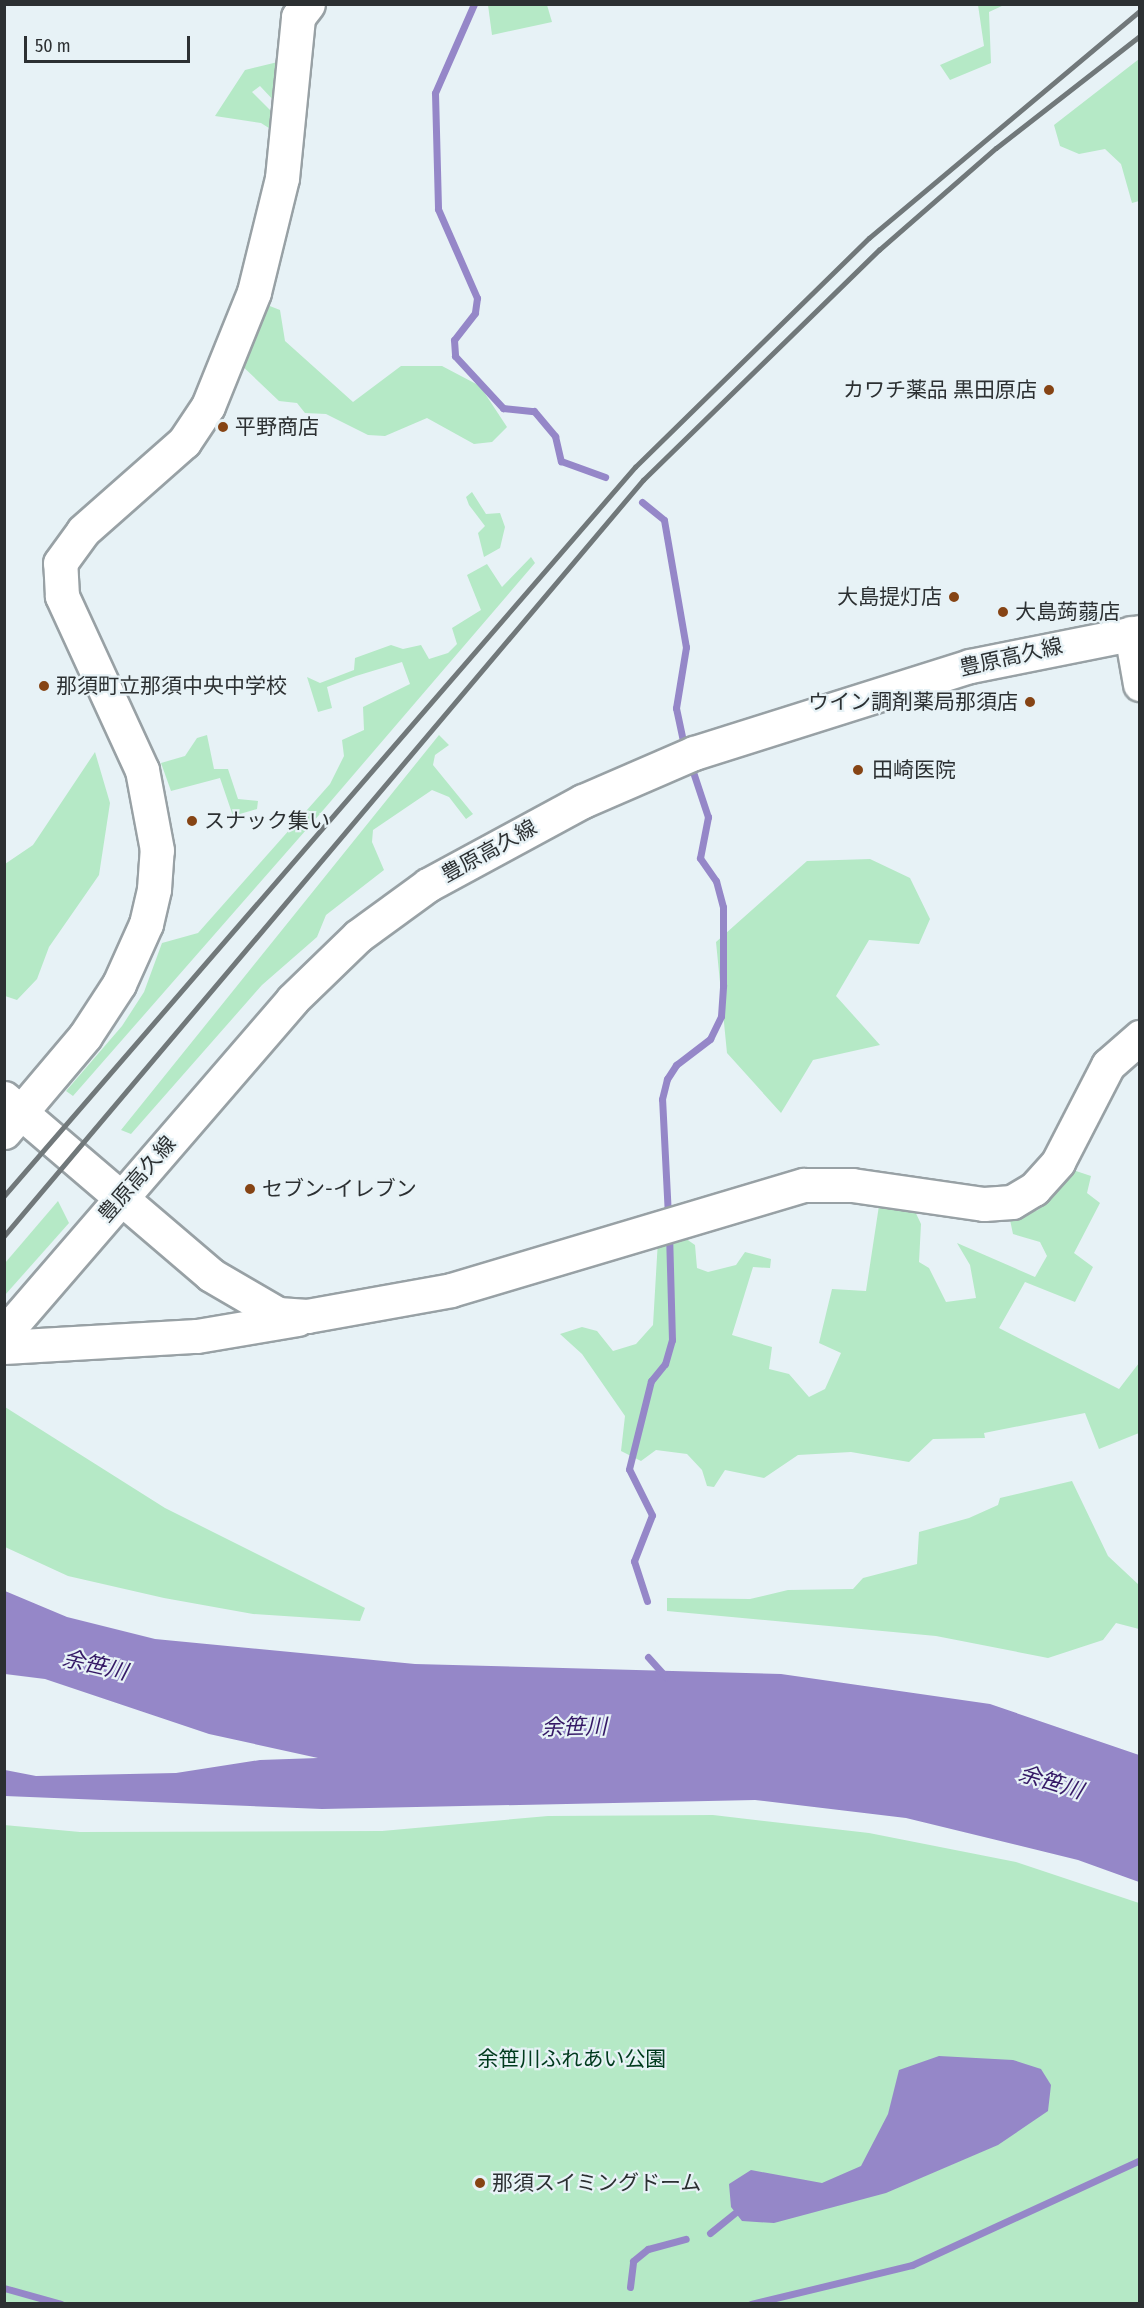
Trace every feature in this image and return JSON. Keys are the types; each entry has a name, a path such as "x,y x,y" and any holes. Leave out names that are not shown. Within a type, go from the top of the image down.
{"street":[{"path":"307,1316 278,1314 244,1299 120,1198 10,1114 119,984 146,924 157,850 142,770 62,596 64,552 184,442 208,406 242,327 282,178 295,37 298,17 308,4"},
{"path":"1135,632 1140,684"},
{"name":"豊原高久線","path":"4,1334 120,1198 325,967 393,909 490,849 582,801 705,749 959,669 1135,632"},
{"path":"4,1347 197,1336 307,1316 394,1304 651,1234 804,1185 852,1185 984,1204 1012,1202 1034,1190 1058,1162 1108,1065 1140,1037"}],"green space":[{"path":"488,5 547,5 552,22 492,35"},
{"path":"978,5 1004,5 989,12 991,63 950,80 940,65 984,46"},
{"path":"1139,59 1139,201 1132,203 1121,164 1105,149 1079,154 1060,146 1054,125"},
{"path":"282,61 276,103 260,86 252,92 280,120 272,130 261,123 215,116 245,70"},
{"path":"262,303 280,310 285,341 353,402 401,366 442,366 480,386 507,427 492,442 474,444 427,418 385,436 368,435 326,414 305,413 297,403 279,401 237,361"},
{"path":"472,492 486,514 500,513 505,527 500,548 484,557 478,533 485,526 469,505 466,497"},
{"path":"531,557 535,563 313,822 73,1096 66,1091 122,1026 144,992 162,943 198,933 330,784 344,756 342,740 364,730 363,707 410,684 402,662 356,676 327,687 332,708 318,712 307,677 320,683 354,670 355,658 391,645 403,649 421,645 429,659 448,653 457,644 452,628 481,610 467,575 487,564 502,587"},
{"path":"207,735 214,769 228,769 238,799 258,801 257,809 233,816 220,778 171,791 161,763 185,756 197,738"},
{"path":"439,735 449,745 435,755 433,765 473,814 466,819 449,797 432,790 373,830 372,842 384,870 326,915 317,937 262,985 131,1134 121,1130"},
{"path":"95,752 110,803 99,875 49,947 37,979 17,1000 5,996 5,864 33,845"},
{"path":"870,859 910,878 930,919 919,944 869,940 836,996 880,1045 813,1060 781,1113 727,1053 716,942 807,861"},
{"path":"1073,1170 1091,1176 1087,1193 1100,1203 1074,1253 1093,1267 1075,1302 1025,1282 999,1328 1119,1389 1139,1363 1139,1433 1099,1449 1085,1413 984,1433 985,1438 933,1439 909,1462 851,1452 798,1455 764,1478 725,1470 714,1487 707,1486 702,1470 687,1454 656,1450 641,1461 621,1451 625,1416 582,1354 560,1334 582,1327 597,1331 613,1351 636,1344 653,1325 658,1240 682,1236 695,1245 697,1268 708,1272 736,1265 745,1252 771,1259 770,1268 753,1267 732,1335 772,1347 769,1369 789,1374 809,1397 825,1389 841,1353 819,1343 832,1289 866,1291 880,1199 912,1205 921,1224 919,1262 929,1268 946,1302 976,1298 970,1265 957,1243 1035,1277 1047,1256 1040,1242 1013,1234 1010,1220 1038,1210"},
{"path":"58,1201 69,1223 5,1295 5,1263"},
{"path":"5,1407 165,1508 365,1608 360,1621 253,1614 164,1598 68,1576 5,1547"},
{"path":"1072,1481 1108,1556 1139,1585 1139,1629 1116,1623 1103,1640 1048,1658 936,1636 667,1611 667,1598 750,1599 788,1590 853,1589 863,1578 917,1564 919,1532 969,1518 998,1505 1000,1498"},
{"name":"余笹川ふれあい公園","path":"713,1815 869,1833 1016,1862 1139,1903 1139,2303 5,2303 4,1825 80,1832 382,1831 548,1816"}],"water":[{"name":"余笹川","path":"5,1591 67,1617 155,1639 415,1664 781,1674 990,1704 1139,1755 1139,1882 1078,1860 906,1818 755,1800 322,1809 5,1796 5,1770 36,1776 176,1773 260,1760 318,1758 209,1734 45,1679 5,1674"},
{"path":"939,2056 1013,2060 1041,2069 1051,2085 1048,2111 998,2145 886,2193 774,2223 742,2221 731,2207 729,2184 751,2170 822,2183 861,2166 888,2114 899,2070"}],"waterway":[{"path":"474,4 435,93 438,209 477,298 475,313 454,340 455,356 503,408 534,411 555,436 561,461 605,477"},
{"path":"642,502 664,520 686,647 676,708 684,747"},
{"path":"668,1216 662,1099 667,1079 676,1065 710,1039 721,1016 723,985 723,907 716,881 700,858 708,817 690,763"},
{"path":"647,1601 634,1561 652,1515 629,1469 651,1381 665,1364 672,1340 669,1233"},
{"path":"648,1657 666,1677"},
{"path":"751,2304 912,2265 1140,2160"},
{"path":"710,2233 735,2213"},
{"path":"630,2287 633,2261 648,2249 686,2239"},
{"path":"4,2288 61,2304"}],"railway":[{"path":"4,1196 635,467 869,238 1140,11"},
{"path":"4,1236 643,480 879,250 996,148 1140,36"}],"place":[{"name":"カワチ薬品 黒田原店","path":"1049,390"},
{"name":"平野商店","path":"223,427"},
{"name":"大島提灯店","path":"954,597"},
{"name":"大島蒟蒻店","path":"1003,612"},
{"name":"那須町立那須中央中学校","path":"44,686"},
{"name":"ウイン調剤薬局那須店","path":"1030,702"},
{"name":"田崎医院","path":"858,770"},
{"name":"スナック集い","path":"192,821"},
{"name":"セブン-イレブン","path":"250,1189"},
{"name":"那須スイミングドーム","path":"480,2183"}]}
